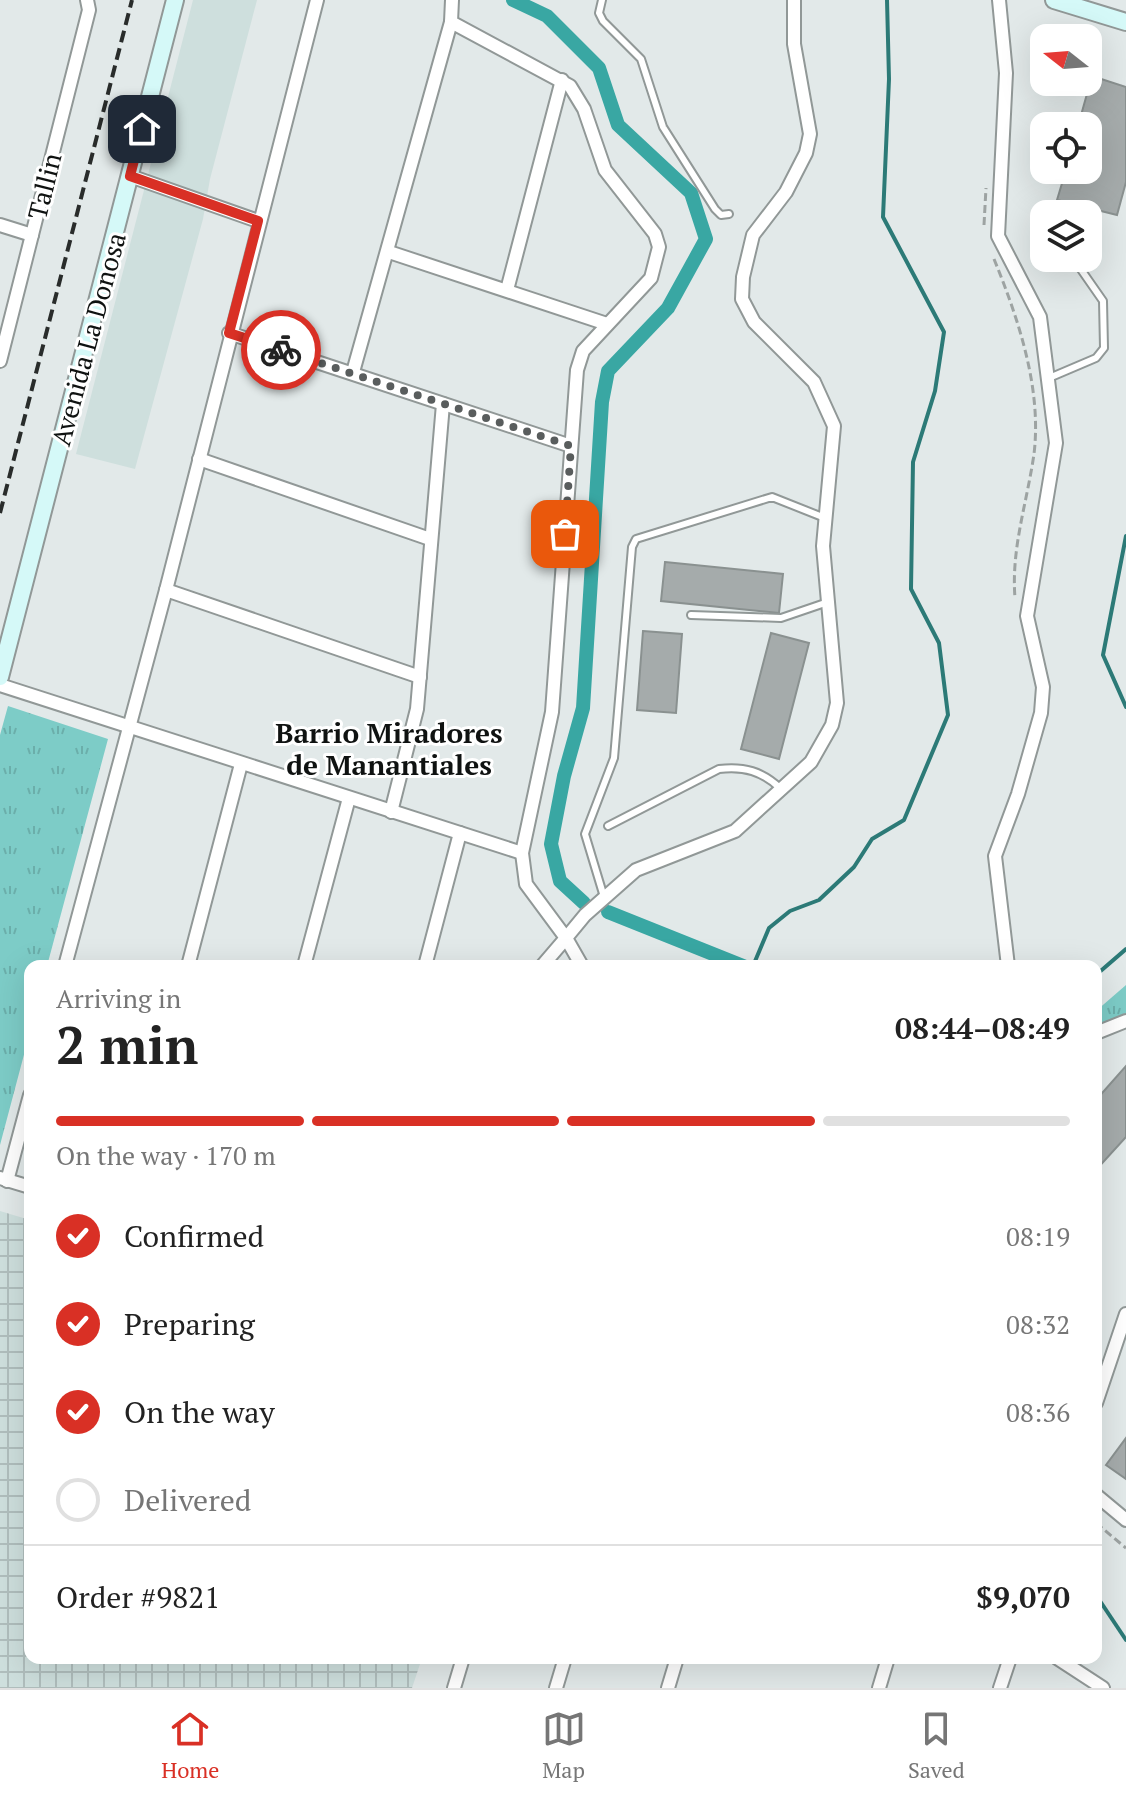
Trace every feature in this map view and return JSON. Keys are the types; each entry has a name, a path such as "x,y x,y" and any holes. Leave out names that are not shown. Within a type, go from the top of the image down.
{"main road":[{"name":"Avenida La Donosa","path":"0,677 175,0"},
{"path":"1054,0 1126,22"}],"street":[{"path":"67,960 166,590 229,333 317,0"},
{"path":"353,372 451,22 452,0"},
{"path":"547,960 604,897 653,860 722,839 735,831 811,762 823,745 835,714 837,675 823,546 834,426 814,382 754,322 742,299 743,277 753,235 786,192 806,153 810,134 794,44 794,0"},
{"path":"999,0 1006,73 998,236 1040,317 1056,443 1027,616 1043,700 1018,794 995,856 1007,960"},
{"name":"Tallin","path":"0,360 88,5"},
{"path":"451,22 562,80 578,96 605,170 655,234 659,247 651,278 578,360 552,712 522,853 526,884 579,960"},
{"path":"507,290 562,80"},
{"path":"130,176 258,221"},
{"path":"0,225 32,235"},
{"path":"389,252 607,324"},
{"path":"229,333 571,446"},
{"path":"391,812 413,728 420,677 443,404"},
{"path":"199,459 430,539"},
{"path":"166,590 420,677"},
{"path":"0,685 522,853"},
{"path":"190,960 241,764"},
{"path":"306,960 349,798"},
{"path":"427,960 460,833"},
{"path":"1102,1031 1126,1021"},
{"path":"24,1115 4,1180 24,1185"},
{"path":"1102,1385 1126,1314"},
{"path":"1102,1500 1126,1520"},
{"path":"454,1688 461,1664"},
{"path":"556,1688 563,1664"},
{"path":"668,1688 674,1664"},
{"path":"879,1688 886,1664"},
{"path":"1000,1688 1008,1664"},
{"path":"1066,1664 1103,1688"}],"lane":[{"path":"602,0 599,13 603,21 641,59 663,127 715,209 721,215 729,214"},
{"path":"1049,378 1096,358 1104,348 1103,301 1083,272"},
{"path":"604,897 586,827 614,758 632,547 636,539 772,497 825,518"},
{"path":"691,615 781,618 828,602"},
{"path":"608,826 719,769 738,766 757,772 781,789"}],"path":[{"path":"984,228 987,176"},
{"path":"991,253 1020,323 1035,435 1013,558 1015,611"},
{"path":"1102,1528 1126,1548"}],"shaded area":[{"path":"193,0 257,0 210,179 203,219 135,469 76,454"},
{"path":"0,1211 24,1218 24,1664 420,1664 412,1688 0,1688"}],"green space":[{"path":"8,706 108,739 49,960 24,960 24,1055 0,1145 0,735"},
{"path":"1126,985 1126,1016 1102,1023 1102,1006"}],"building":[{"path":"1102,79 1126,87 1126,182 1117,215 1102,211 1102,200 1057,200 1062,184 1102,184 1102,112 1082,112 1086,96 1102,96"},
{"path":"665,562 783,574 779,613 661,601"},
{"path":"643,631 682,634 676,713 637,710"},
{"path":"771,633 809,643 779,759 741,749"},
{"path":"1126,1066 1126,1137 1102,1163 1102,1093"},
{"path":"1126,1438 1126,1479 1106,1465"}],"waterway":[{"path":"513,0 547,16 599,68 618,125 691,193 706,239 668,308 608,371 602,402 583,708 564,776 551,844 560,881 584,903"},
{"path":"756,960 769,928 790,911 819,900 854,867 872,839 904,820 948,715 939,643 911,589 913,462 935,391 944,332 883,217 889,79 887,0"},
{"path":"1126,536 1103,655 1126,707"},
{"path":"608,912 728,960"},
{"path":"1102,970 1126,949"},
{"path":"1102,1604 1126,1640"}],"railway":[{"path":"0,513 132,0"}],"way so far":[{"path":"281,350 571,446 565,534"}],"district":[{"name":"Barrio Miradores de Manantiales","path":"389,748"}],"route":[{"path":"142,129 130,176 258,221 229,333 281,350"}]}
